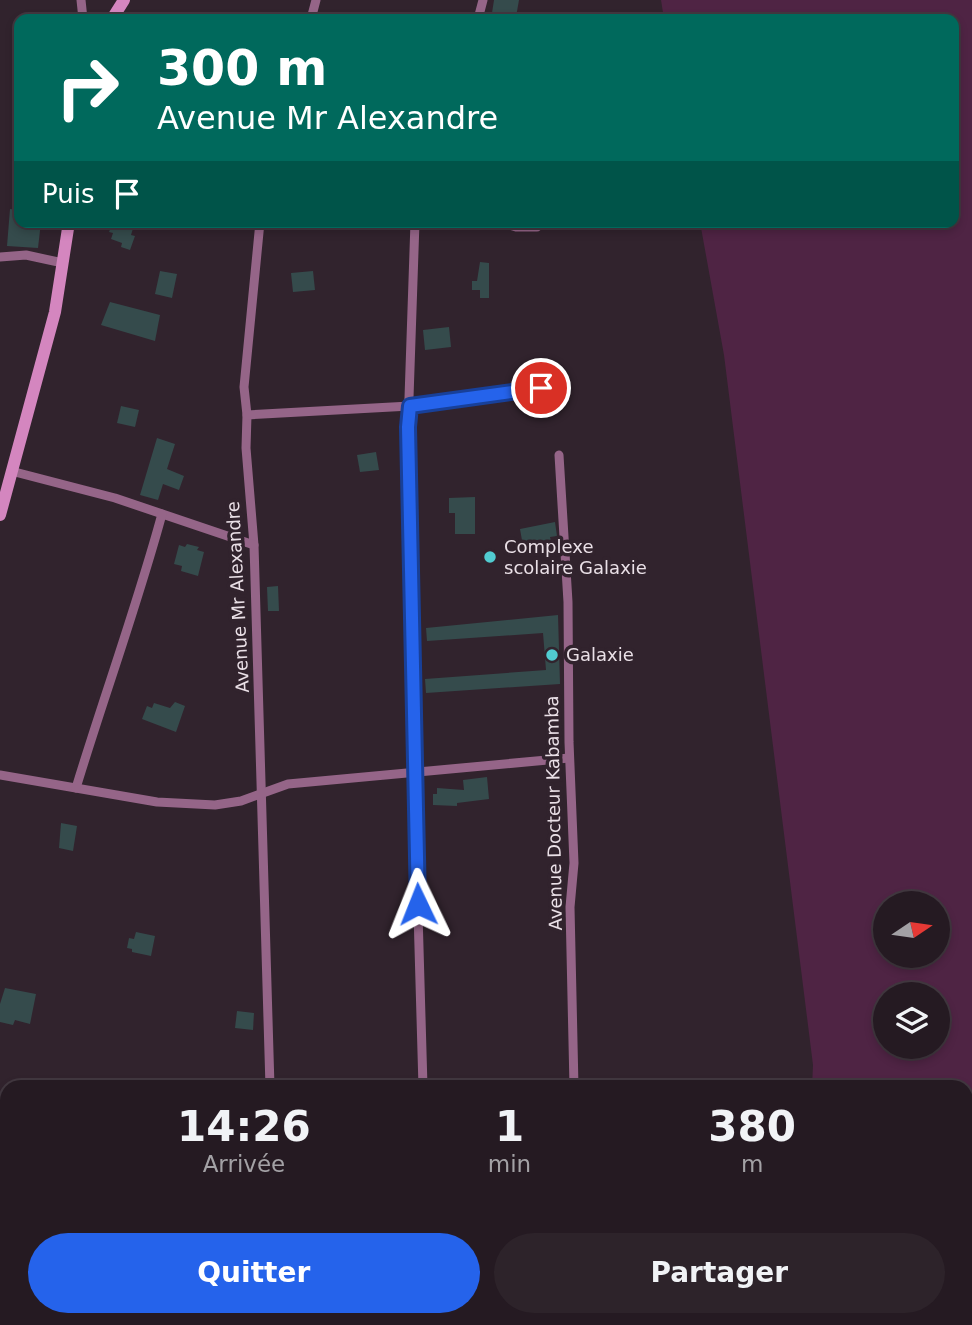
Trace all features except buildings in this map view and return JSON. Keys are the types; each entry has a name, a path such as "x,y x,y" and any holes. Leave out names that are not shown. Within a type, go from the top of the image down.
{"main road":[{"path":"0,515 55,312 68,228"}],"street":[{"name":"Avenue Mr Alexandre","path":"259,228 244,387 254,545 270,1080"},
{"path":"415,228 408,427 423,1080"},
{"path":"0,257 26,255 64,263"},
{"path":"247,415 410,406 556,386"},
{"name":"Avenue Docteur Kabamba","path":"559,455 568,602 569,758 574,863 570,907 574,1080"},
{"path":"10,471 104,495 254,545"},
{"path":"76,788 144,580 162,514"},
{"path":"0,775 158,802 198,805 242,801 288,784 569,758"}],"shaded area":[{"path":"661,0 972,0 972,1080 812,1080 813,1065 724,355 701,228 959,228 959,14 663,14"}],"place":[{"name":"Complexe scolaire Galaxie","path":"490,557"},
{"name":"Galaxie","path":"552,655"}],"route":[{"path":"418,904 408,427 410,406 541,388"}]}
